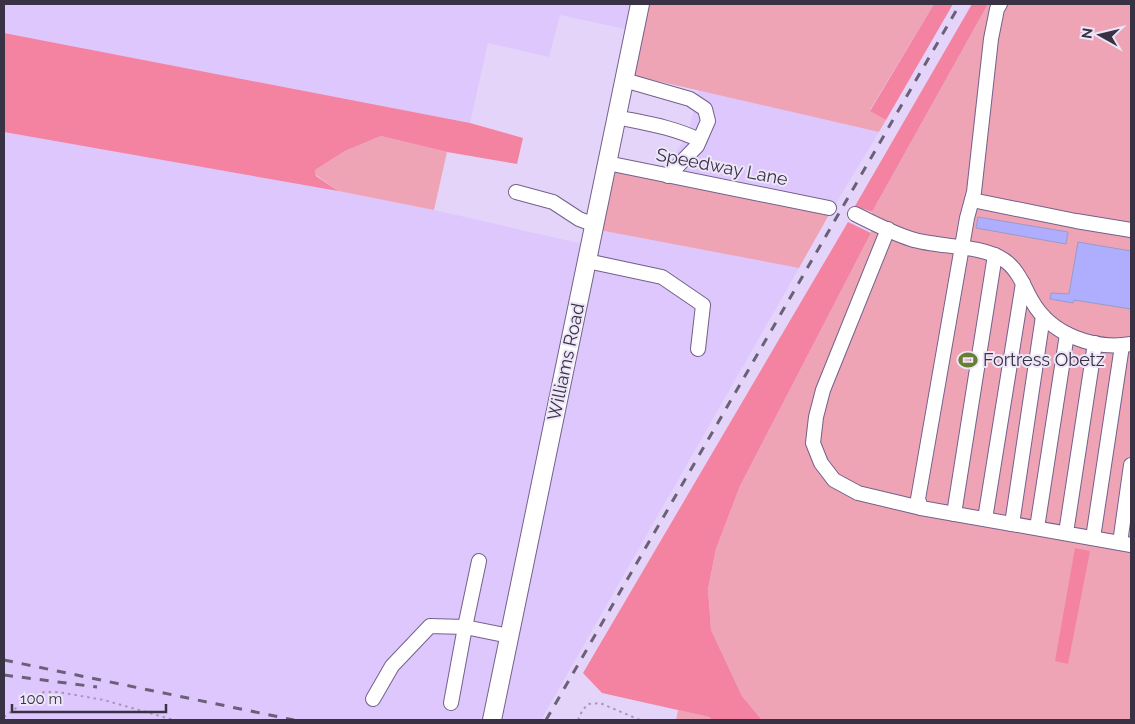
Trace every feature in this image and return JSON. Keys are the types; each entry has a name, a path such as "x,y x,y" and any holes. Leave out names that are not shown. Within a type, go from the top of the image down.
{"main road":[{"name":"Williams Road","path":"492,720 640,4"}],"lane":[{"path":"920,508 918,499 967,218 974,192 991,38 997,9 1000,4"},
{"path":"624,80 690,99 705,109 708,121 697,146 668,176"},
{"path":"616,117 686,133 699,140"},
{"name":"Speedway Lane","path":"607,163 829,208"},
{"path":"516,192 553,202 579,219 595,225"},
{"path":"972,200 1131,230"},
{"path":"855,214 910,239 995,255 1012,266 1043,316 1052,324 1067,334 1081,340 1127,345 1093,538"},
{"path":"888,229 823,390 816,417 813,443 821,463 834,480 858,493 920,508 1126,544 1131,464"},
{"path":"954,514 995,255"},
{"path":"588,261 662,277 703,305 698,349"},
{"path":"985,519 1023,283"},
{"path":"1012,524 1043,316"},
{"path":"1037,528 1067,334"},
{"path":"1066,533 1095,343"},
{"path":"451,703 479,560"},
{"path":"373,699 392,666 430,626 465,627 509,636"}],"path":[{"path":"4,717 27,700 44,692 58,692 104,700 174,720"},
{"path":"578,720 588,704 600,703 640,720"}],"shaded area":[{"path":"4,4 646,4 640,32 560,15 549,57 488,43 470,123 4,33"},
{"path":"646,4 934,4 870,110 886,120 879,132 631,75"},
{"path":"934,4 953,4 886,120 870,111"},
{"path":"972,4 988,4 872,212 855,206"},
{"name":"Fortress Obetz","path":"988,4 1131,4 1131,720 762,720 742,696 711,630 708,589 716,549 740,486 871,233 872,212"},
{"path":"4,33 470,123 523,138 517,164 447,152 381,136 345,151 315,170 316,176 338,191 4,132"},
{"path":"699,90 879,132 830,213 659,179 688,134"},
{"path":"4,132 338,191 434,210 583,244 599,230 799,268 541,720 4,720"},
{"path":"381,136 447,152 434,210 338,191 316,175 315,170 345,151"},
{"path":"614,172 830,213 799,268 599,230"},
{"path":"848,222 871,233 740,486 716,549 708,589 711,630 742,696 762,720 712,720 709,717 602,693 583,673"},
{"path":"1075,548 1090,551 1068,664 1055,661"},
{"path":"678,710 709,717 712,720 676,720"}],"building":[{"path":"978,217 1068,232 1066,244 976,228"},
{"path":"1078,242 1131,251 1131,309 1074,300 1073,303 1050,299 1051,293 1069,294"}],"railway":[{"path":"546,720 960,4"},
{"path":"4,660 294,720"},
{"path":"4,675 97,687"}],"place":[{"name":"Fortress Obetz","path":"968,360"}]}
